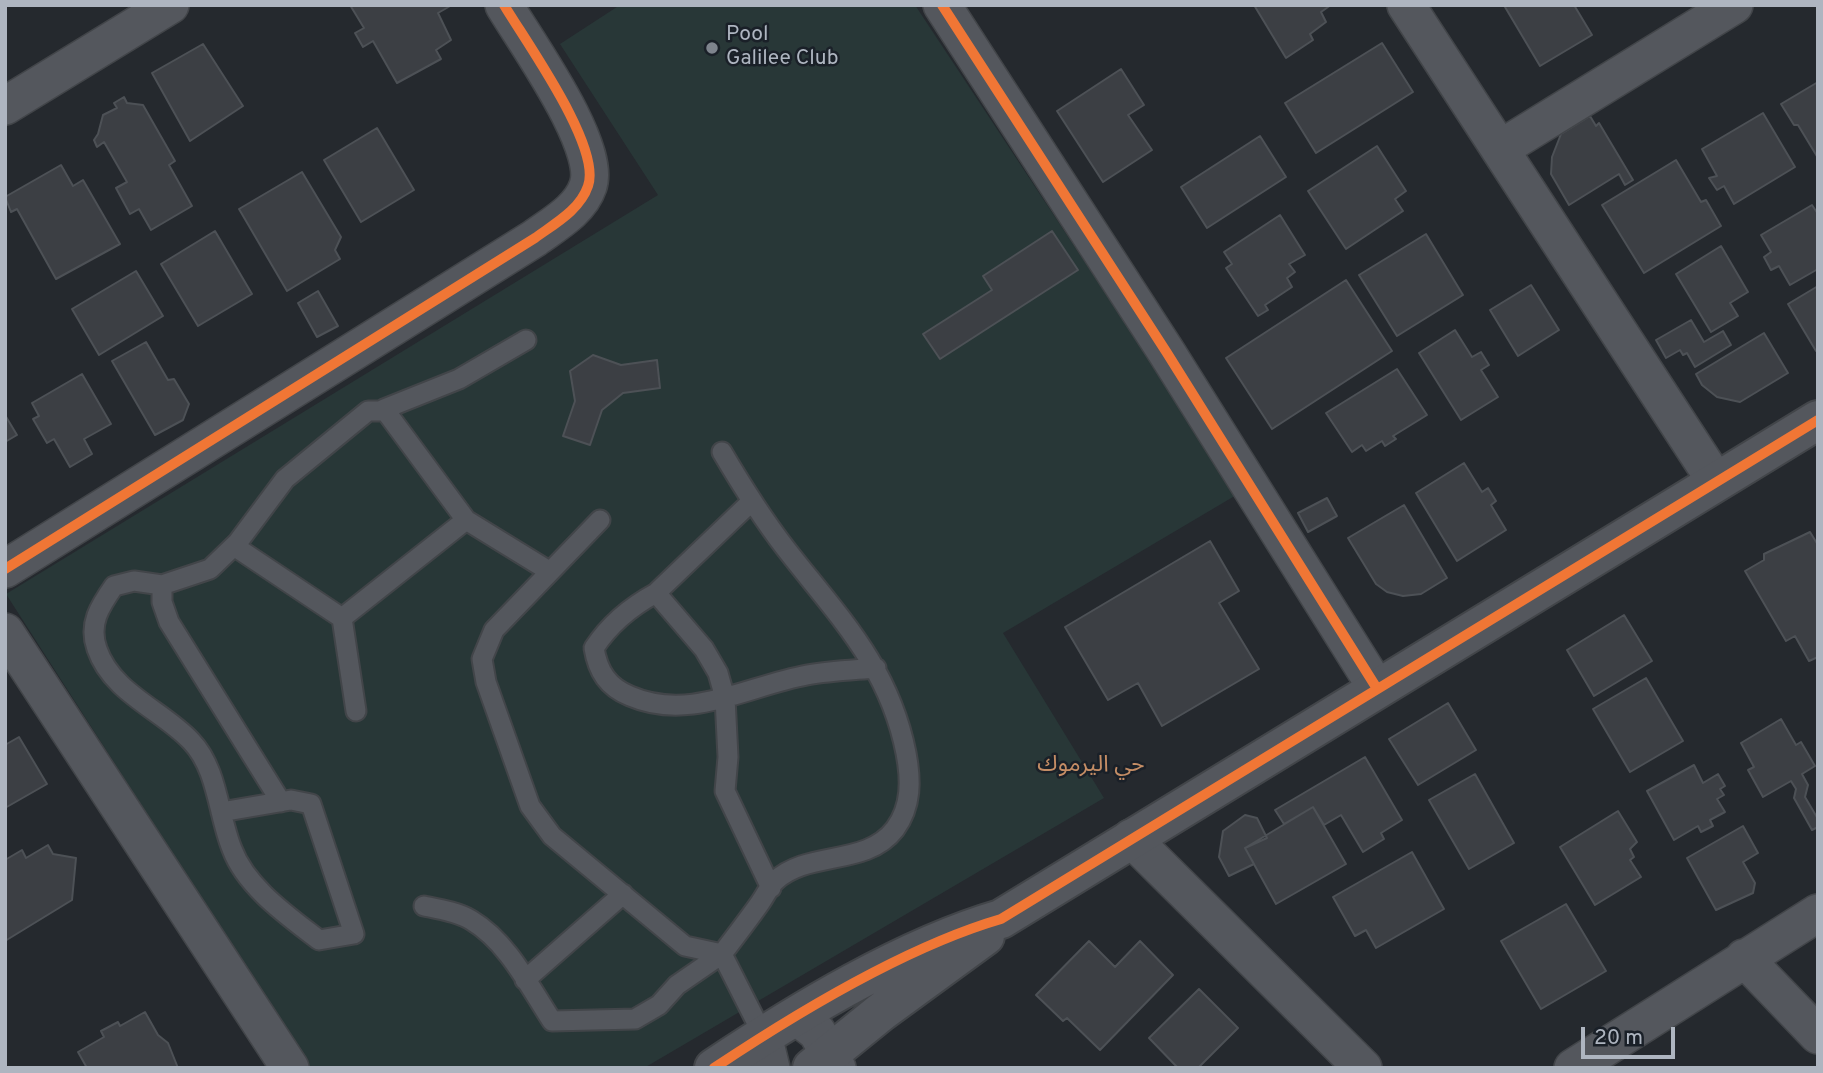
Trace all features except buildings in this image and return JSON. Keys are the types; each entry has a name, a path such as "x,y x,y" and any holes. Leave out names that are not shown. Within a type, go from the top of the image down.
{"street":[{"path":"5,106 170,5"},
{"path":"5,569 535,238 574,208 588,186 590,162 577,127 504,5"},
{"path":"942,5 1167,353 1376,687"},
{"path":"1406,5 1715,480"},
{"path":"1500,149 1734,5"},
{"path":"796,1016 817,1032 827,1063 881,1012 959,958 1001,919 1376,687 1818,420"},
{"path":"5,632 290,1068"},
{"path":"1131,838 1363,1068"},
{"path":"1573,1068 1818,913"},
{"path":"714,1068 767,1052 796,1016 947,937 1001,919"},
{"path":"1744,958 1818,1035"}],"lane":[{"path":"526,341 459,379 384,408 466,520 549,570"},
{"path":"221,813 291,800 311,804 354,934 319,940 259,889 232,852 221,813 211,777 192,741 151,711 111,673 96,649 93,621 114,586 134,581 162,585 210,569 234,547 285,480 368,411 386,411"},
{"path":"424,906 470,919 490,934 552,1021 635,1019 659,1005 677,985 722,954 775,881 806,864 848,856 875,846 895,830 908,803 910,774 895,711 876,667 826,595 751,502 722,452"},
{"path":"751,502 656,593 639,602 605,631 594,648 597,668 615,690 666,707 700,705 806,676 876,667"},
{"path":"342,618 466,520"},
{"path":"600,520 494,630 482,659 486,682 530,806 552,836 685,946 722,954"},
{"path":"234,547 342,618 356,711"},
{"path":"162,585 162,602 169,622 281,802"},
{"path":"656,593 704,649 718,673 725,698 728,757 725,791 771,888"},
{"path":"525,980 623,894"},
{"path":"722,954 767,1052"}],"shaded area":[{"path":"620,5 915,5 1238,494 1003,633 1104,798 644,1068 310,1068 6,594 658,195 560,44"}],"cycle path":[{"path":"5,569 535,238 566,216 579,202 588,186 589,169 584,146 560,95 504,5"},
{"path":"942,5 1167,353 1376,687"},
{"path":"714,1068 853,983 927,946 1001,919 1818,420"}],"place":[{"name":"Pool Galilee Club","path":"712,48"}],"district":[{"name":"حي اليرموك","path":"1091,766"}]}
